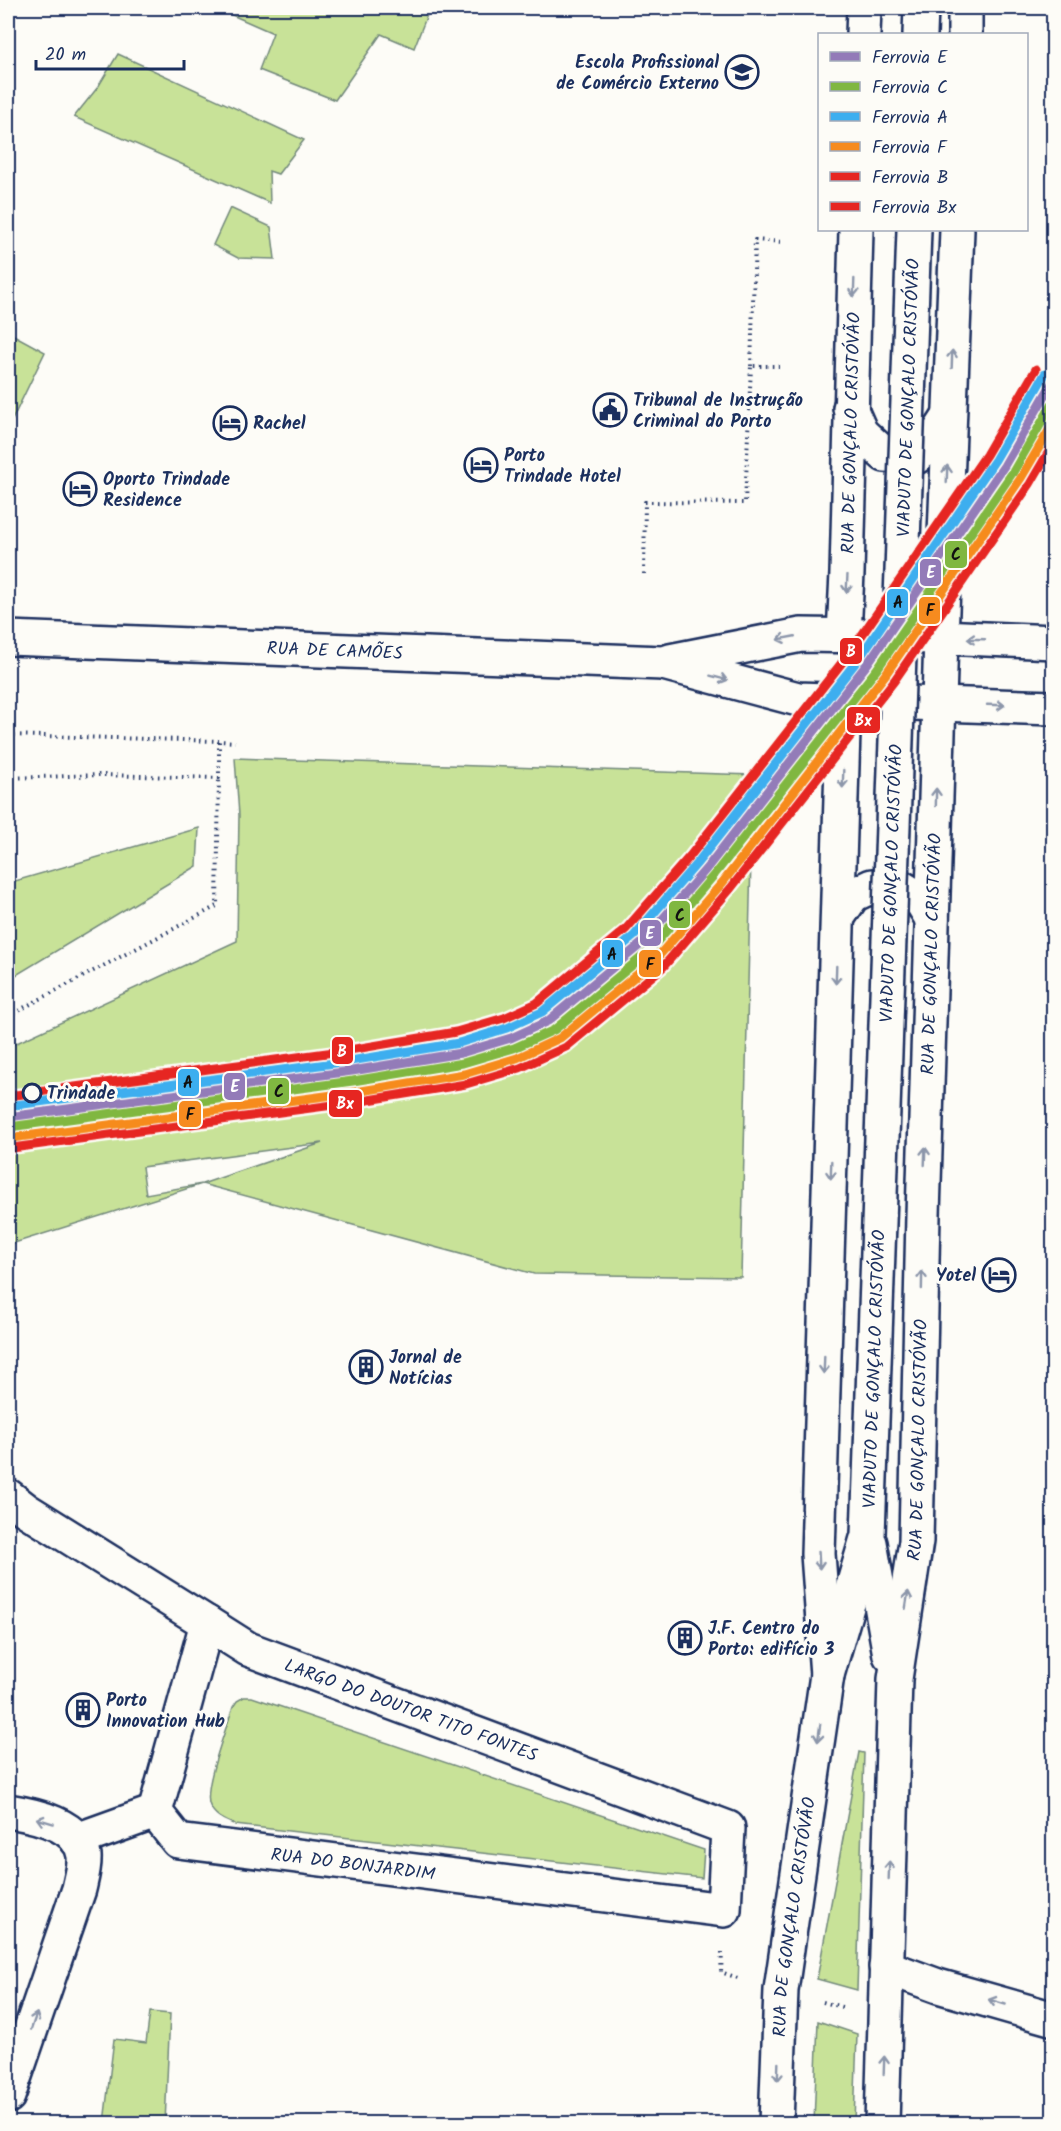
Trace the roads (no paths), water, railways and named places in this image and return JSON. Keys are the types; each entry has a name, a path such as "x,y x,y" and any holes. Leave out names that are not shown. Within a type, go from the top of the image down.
{"main road":[{"path":"863,33 864,8"},
{"path":"920,33 921,8"},
{"path":"965,8 965,33"},
{"name":"RUA DE GONÇALO CRISTÓVÃO","path":"844,635 856,231"},
{"name":"VIADUTO DE GONÇALO CRISTÓVÃO","path":"868,1535 914,231"},
{"name":"RUA DE GONÇALO CRISTÓVÃO","path":"882,2124 895,1679 916,1541 932,919 957,231"},
{"path":"850,408 861,433 885,455 916,457 934,440 949,417"},
{"name":"RUA DE CAMÕES","path":"663,663 801,635 941,637 1053,642"},
{"name":"RUA DE CAMÕES","path":"8,638 663,663 798,699 1053,708"},
{"name":"RUA DE GONÇALO CRISTÓVÃO","path":"827,1675 818,1554 844,699"},
{"path":"838,917 853,895 872,886 899,886 920,899 932,919"},
{"path":"8,1496 26,1510 207,1623 155,1812 77,1840"},
{"name":"RUA DE GONÇALO CRISTÓVÃO","path":"776,2124 781,1990 827,1675 868,1535"},
{"name":"RUA DE GONÇALO CRISTÓVÃO","path":"868,1535 895,1679"},
{"name":"LARGO DO DOUTOR TITO FONTES","path":"207,1623 248,1649 728,1828 724,1910"},
{"path":"8,1811 62,1826 77,1840 84,1856 79,1889 8,2096"},
{"name":"RUA DO BONJARDIM","path":"155,1812 178,1841 724,1910"},
{"path":"886,1967 938,1986 1053,2019"}],"rail line":[{"name":"B","path":"8,1096 349,1050 456,1032 504,1018 537,1003 626,929 690,856 851,651 986,455 1036,369"},
{"name":"A","path":"8,1106 350,1061 459,1043 507,1028 542,1012 634,936 698,862 860,657 995,460 1045,374"},
{"name":"E","path":"8,1117 352,1071 461,1053 511,1038 548,1021 641,944 706,869 868,663 1004,466 1054,380"},
{"name":"C","path":"9,1127 353,1081 463,1063 514,1048 554,1030 648,952 714,875 877,669 1013,472 1054,401"},
{"name":"F","path":"11,1138 355,1092 464,1074 517,1058 560,1038 656,959 723,882 885,675 1021,478 1054,422"},
{"name":"Bx","path":"12,1148 356,1102 466,1084 520,1068 566,1047 663,967 731,888 894,681 1030,484 1054,443"}],"place":[{"name":"Escola Profissional de Comércio Externo","path":"742,72"},
{"name":"Tribunal de Instrução Criminal do Porto","path":"610,410"},
{"name":"Rachel","path":"230,423"},
{"name":"Porto Trindade Hotel","path":"481,465"},
{"name":"Oporto Trindade Residence","path":"80,489"},
{"name":"Trindade","path":"32,1093"},
{"name":"Yotel","path":"999,1275"},
{"name":"Jornal de Notícias","path":"366,1367"},
{"name":"J.F. Centro do Porto: edifício 3","path":"685,1638"},
{"name":"Porto Innovation Hub","path":"83,1710"}]}
